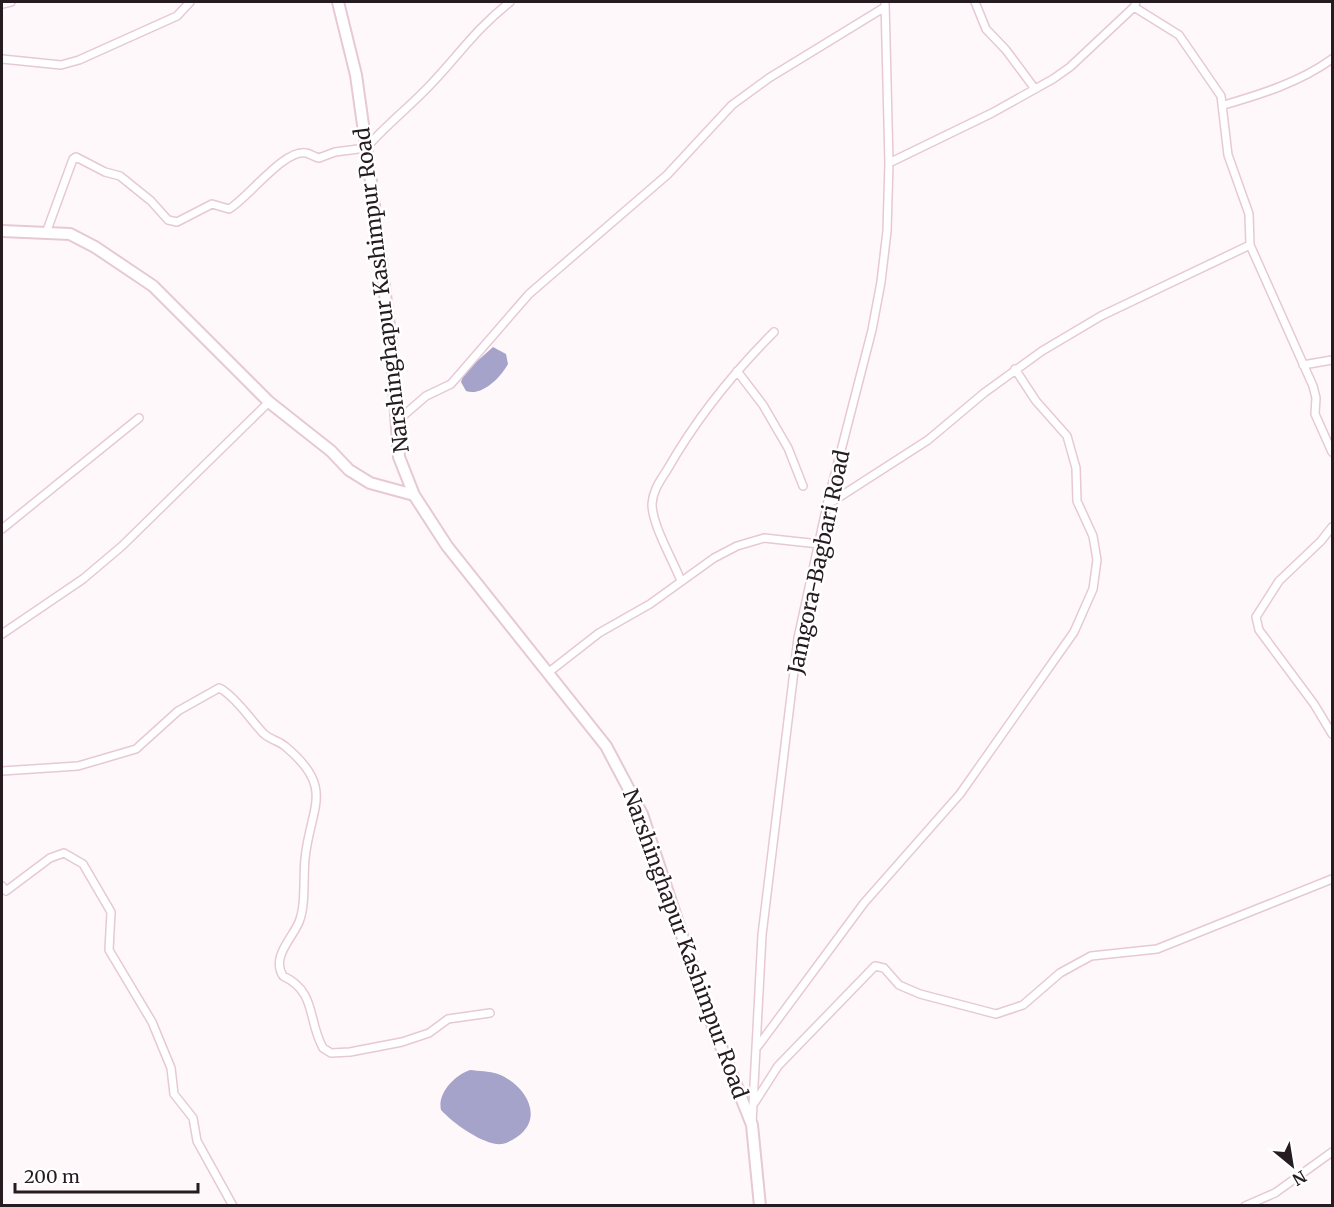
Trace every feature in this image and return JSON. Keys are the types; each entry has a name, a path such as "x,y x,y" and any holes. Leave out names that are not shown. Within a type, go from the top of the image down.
{"main road":[{"name":"Narshinghapur Kashimpur Road","path":"338,2 356,75 366,148 392,342 399,457 414,495 467,573 549,672 606,746 642,814 707,1011 752,1125 759,1206"},
{"path":"2,231 70,234 84,240 153,286 269,402 331,451 355,475 376,485 414,495"}],"street":[{"path":"2,4 11,2"},
{"path":"2,58 61,65 79,60 177,15 190,2"},
{"path":"46,233 73,159 76,157 105,172 120,176 151,201 168,220 177,222 212,204 230,209 248,195 273,169 299,153 307,153 319,158 335,152 366,148 382,129 433,83 482,24 510,2"},
{"path":"975,2 986,28 1006,50 1035,89"},
{"path":"396,422 426,396 451,384 529,294 667,175 732,105 769,78 885,4"},
{"name":"Jamgora-Bagbari Road","path":"752,1125 762,935 798,638 827,505 870,341 881,282 887,231 889,163 885,4"},
{"path":"889,163 1035,89 1070,67 1135,4 1179,35 1213,81 1224,105 1228,155 1247,207 1250,245 1303,365 1316,398 1315,414 1332,453"},
{"path":"1224,105 1289,83 1314,72 1332,59"},
{"path":"827,505 928,440 1015,369 1101,316 1250,245"},
{"path":"681,581 653,514 654,495 658,483 694,424 737,371 774,332"},
{"path":"1303,365 1332,360"},
{"path":"757,1048 864,903 960,794 1074,632 1093,589 1097,560 1093,536 1077,501 1076,468 1067,436 1036,401 1015,369"},
{"path":"737,371 763,405 789,448 803,486"},
{"path":"2,634 83,579 122,546 269,402"},
{"path":"2,529 139,418"},
{"path":"1332,527 1322,541 1279,581 1256,617 1260,630 1314,704 1332,734"},
{"path":"549,672 598,633 650,604 714,558 750,541 771,538 819,544"},
{"path":"2,771 78,766 136,749 178,711 219,688 246,710 263,733 285,745 313,778 317,791 317,803 305,855 300,920 284,947 279,965 283,976 295,982 308,998 323,1048 331,1053 350,1052 402,1042 429,1033 448,1019 490,1012"},
{"path":"2,886 6,891 50,858 64,853 83,864 111,912 109,950 152,1022 171,1068 174,1094 193,1118 197,1141 232,1206"},
{"path":"754,1102 778,1066 875,966 884,968 899,985 920,994 996,1014 1023,1005 1070,966 1091,956 1157,949 1332,879"},
{"path":"1245,1206 1275,1193 1332,1152"}],"shaded area":[{"path":"493,347 506,354 508,364 501,375 484,389 466,391 461,382 464,373"},
{"path":"470,1070 498,1074 516,1085 523,1093 531,1111 530,1120 526,1129 517,1137 502,1144 489,1142 466,1131 441,1110 440,1104 444,1091 453,1080"}]}
